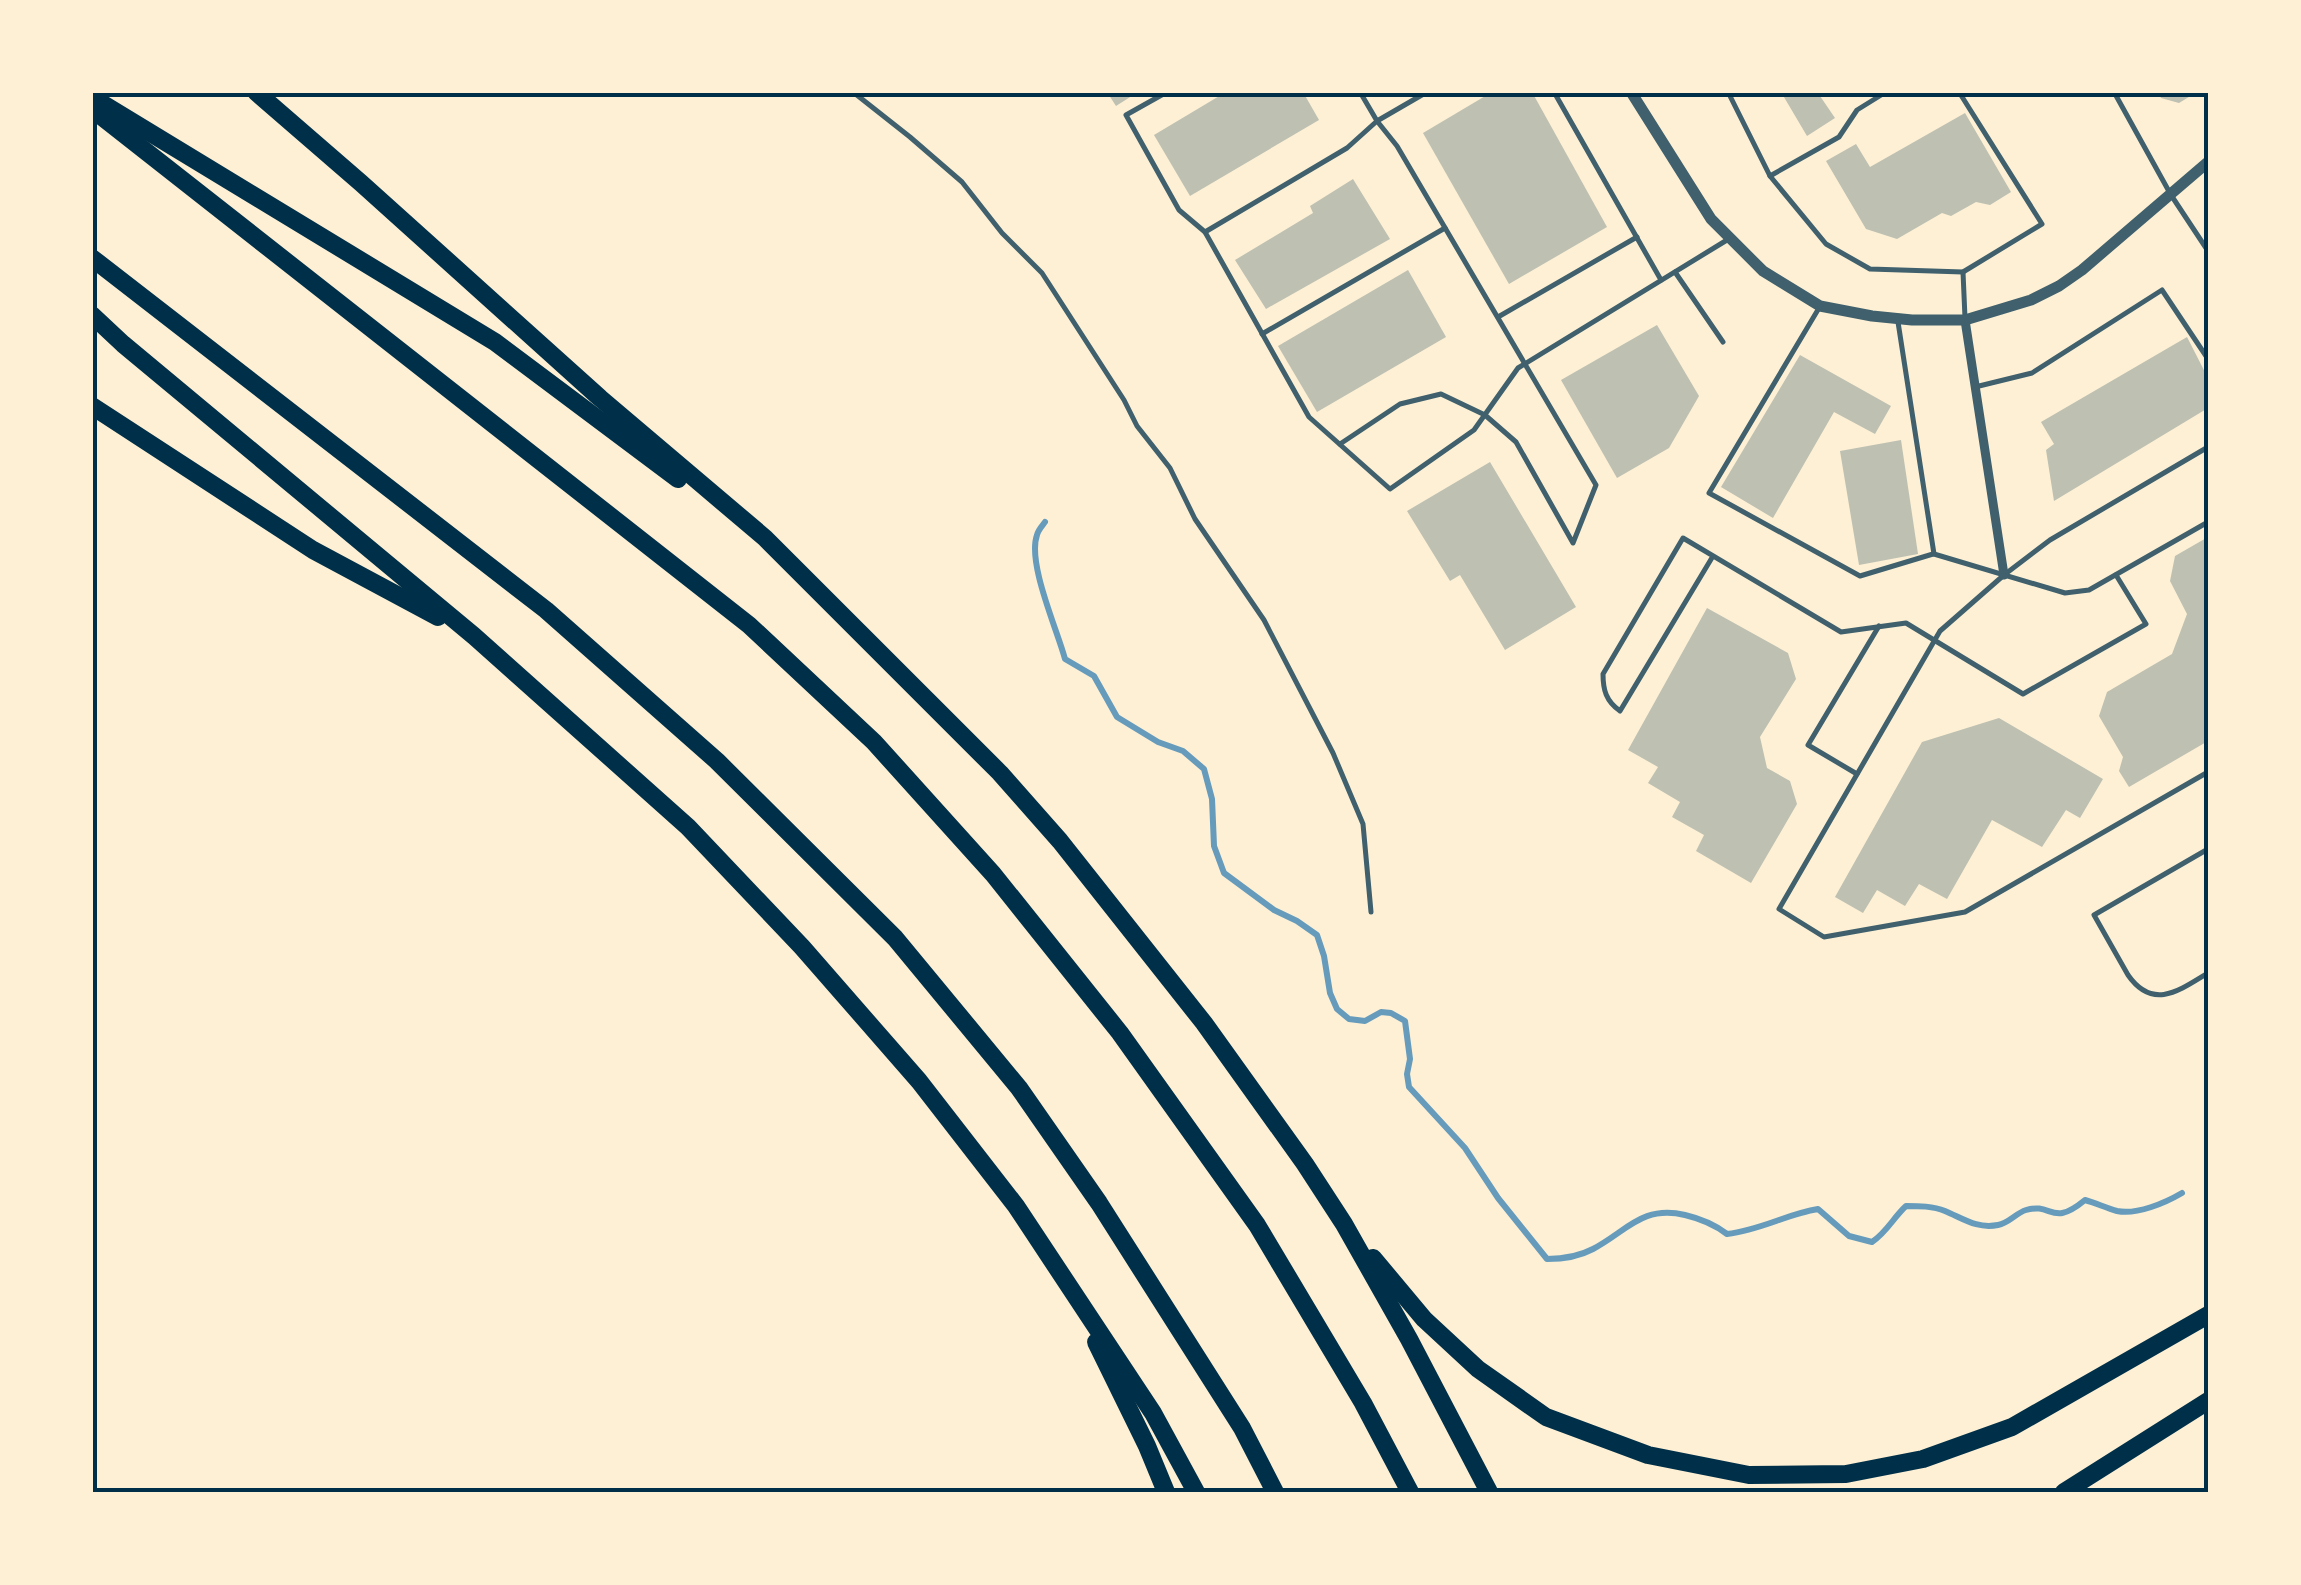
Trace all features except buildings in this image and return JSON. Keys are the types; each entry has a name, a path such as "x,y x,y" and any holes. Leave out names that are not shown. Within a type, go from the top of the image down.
{"highway":[{"path":"256,92 600,398 765,538 1000,773 1060,841 1204,1023 1305,1164 1409,1339 1489,1492"},
{"path":"92,98 494,342 667,470 826,599"},
{"path":"92,109 748,624 874,742 993,874 1109,1019 1246,1208 1363,1403 1410,1492"},
{"path":"92,258 546,610 717,762 894,938 1019,1088 1100,1203 1242,1428 1275,1492"},
{"path":"92,316 474,636 688,827 802,947 919,1081 1016,1206 1153,1413 1196,1492"},
{"path":"92,406 313,550 474,636"},
{"path":"1344,1224 1424,1319 1478,1369 1546,1417 1648,1454 1749,1475 1846,1474 1923,1459 2012,1427 2208,1315"},
{"path":"1060,1270 1148,1446 1166,1492"},
{"path":"2064,1492 2208,1402"}],"street":[{"path":"1631,92 1710,219 1764,271 1820,306 1897,319 1964,320 2031,300 2059,286 2208,162"},
{"path":"1964,320 2004,575"}],"lane":[{"path":"853,92 962,182 1002,233 1042,273 1137,426 1170,468 1195,519 1287,659 1333,754 1363,824 1372,912"},
{"path":"1167,92 1126,115 1179,210 1205,232 1309,417 1390,489 1474,430 1518,368 1730,238"},
{"path":"1340,444 1400,404 1441,394 1485,415 1516,442 1572,543 1596,485 1397,146 1360,92"},
{"path":"1205,232 1346,148 1377,121 1428,92"},
{"path":"1554,92 1661,280"},
{"path":"1728,92 1770,176 1826,244 1870,270 1963,272 2042,224 1959,92"},
{"path":"1770,176 1839,137 1858,110 1886,92"},
{"path":"2114,92 2208,250"},
{"path":"1262,334 1445,228"},
{"path":"1498,318 1637,237"},
{"path":"1675,272 1723,342"},
{"path":"1963,272 1964,320"},
{"path":"1975,387 2032,373 2162,290 2208,359"},
{"path":"1820,306 1709,493 1860,576 1934,554 2065,593 2089,590 2208,522"},
{"path":"1897,319 1934,554"},
{"path":"2208,447 2050,540 1940,631 1779,910 1824,937 1965,912 2208,772"},
{"path":"1713,556 1620,711 1612,706 1603,690 1603,674 1683,538 1840,632 1906,623 2023,694 2146,624 2116,575"},
{"path":"1858,774 1808,745 1879,626"},
{"path":"2208,849 2094,915 2128,975 2144,991 2165,996 2208,974"}],"waterway":[{"path":"1045,522 1037,535 1036,562 1065,659 1094,676 1117,717 1158,742 1183,751 1204,769 1212,799 1214,846 1224,873 1274,910 1317,935 1330,993 1337,1009 1349,1019 1365,1021 1381,1012 1405,1021 1409,1087 1465,1148 1498,1198 1547,1259 1587,1252 1657,1214 1691,1217 1727,1234 1818,1209 1849,1236 1872,1242 1906,1206 1936,1208 1971,1223 1990,1226 2035,1208 2059,1213 2085,1200 2117,1211 2133,1211 2182,1193"}]}
